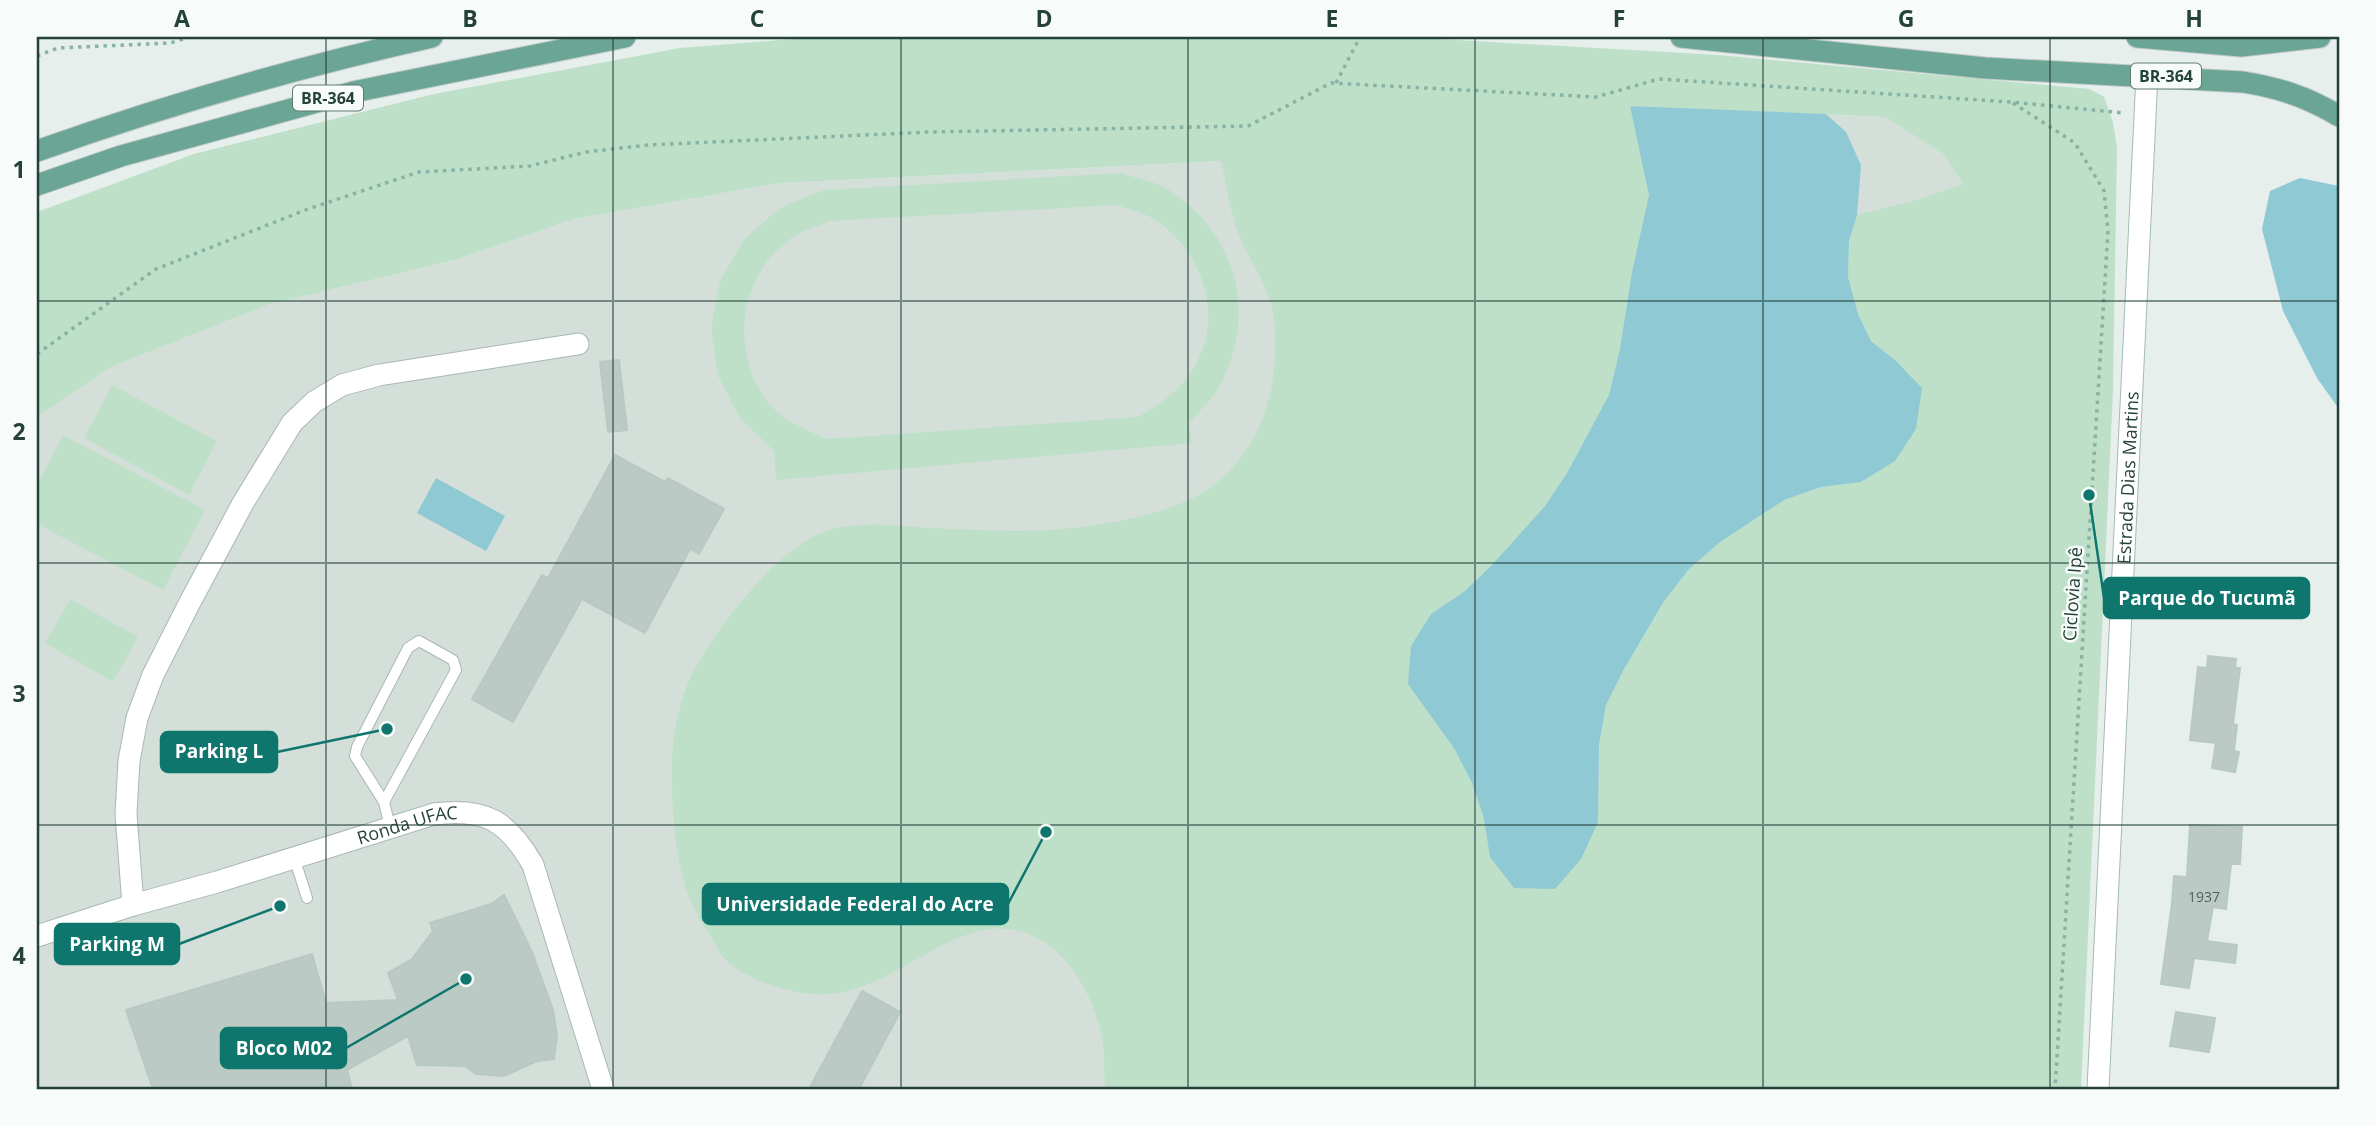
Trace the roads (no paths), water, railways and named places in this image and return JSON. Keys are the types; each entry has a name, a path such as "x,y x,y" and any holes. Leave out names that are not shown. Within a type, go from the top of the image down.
{"main road":[{"name":"BR-364","path":"37,150 156,110 432,37"},
{"name":"BR-364","path":"37,185 121,156 353,92 625,37"},
{"name":"BR-364","path":"1681,37 1853,46 1985,68 2243,82 2277,88 2314,102 2339,116"},
{"name":"BR-364","path":"2150,37 2241,46 2320,37"}],"street":[{"name":"Estrada Dias Martins","path":"2098,1089 2147,75"},
{"path":"133,905 126,814 129,761 137,718 153,675 189,604 243,502 292,423 314,402 342,385 379,375 578,344"},
{"name":"Ronda UFAC","path":"37,936 434,814 459,811 484,815 520,843 533,865 603,1089"}],"lane":[{"path":"384,802 456,670 453,660 419,641 408,648 357,747 355,756 384,802 390,827"},
{"path":"294,857 307,898"}],"water":[{"path":"1630,106 1826,114 1846,132 1861,165 1857,215 1849,241 1848,277 1858,314 1871,341 1896,361 1922,388 1916,429 1895,461 1861,482 1821,487 1784,500 1720,542 1689,569 1664,601 1606,705 1599,745 1598,822 1581,859 1555,889 1514,888 1490,857 1484,819 1472,783 1454,748 1408,684 1411,646 1431,614 1465,591 1545,506 1567,473 1609,395 1649,195"},
{"path":"2300,178 2339,186 2339,409 2317,378 2283,311 2262,229 2270,191"},
{"path":"436,478 505,516 486,551 417,513"}],"place":[{"name":"Parque do Tucumã","path":"2089,495"},
{"name":"Parking L","path":"387,729"},
{"name":"Universidade Federal do Acre","path":"1046,832"},
{"name":"Parking M","path":"280,906"},
{"name":"Bloco M02","path":"466,979"}]}
